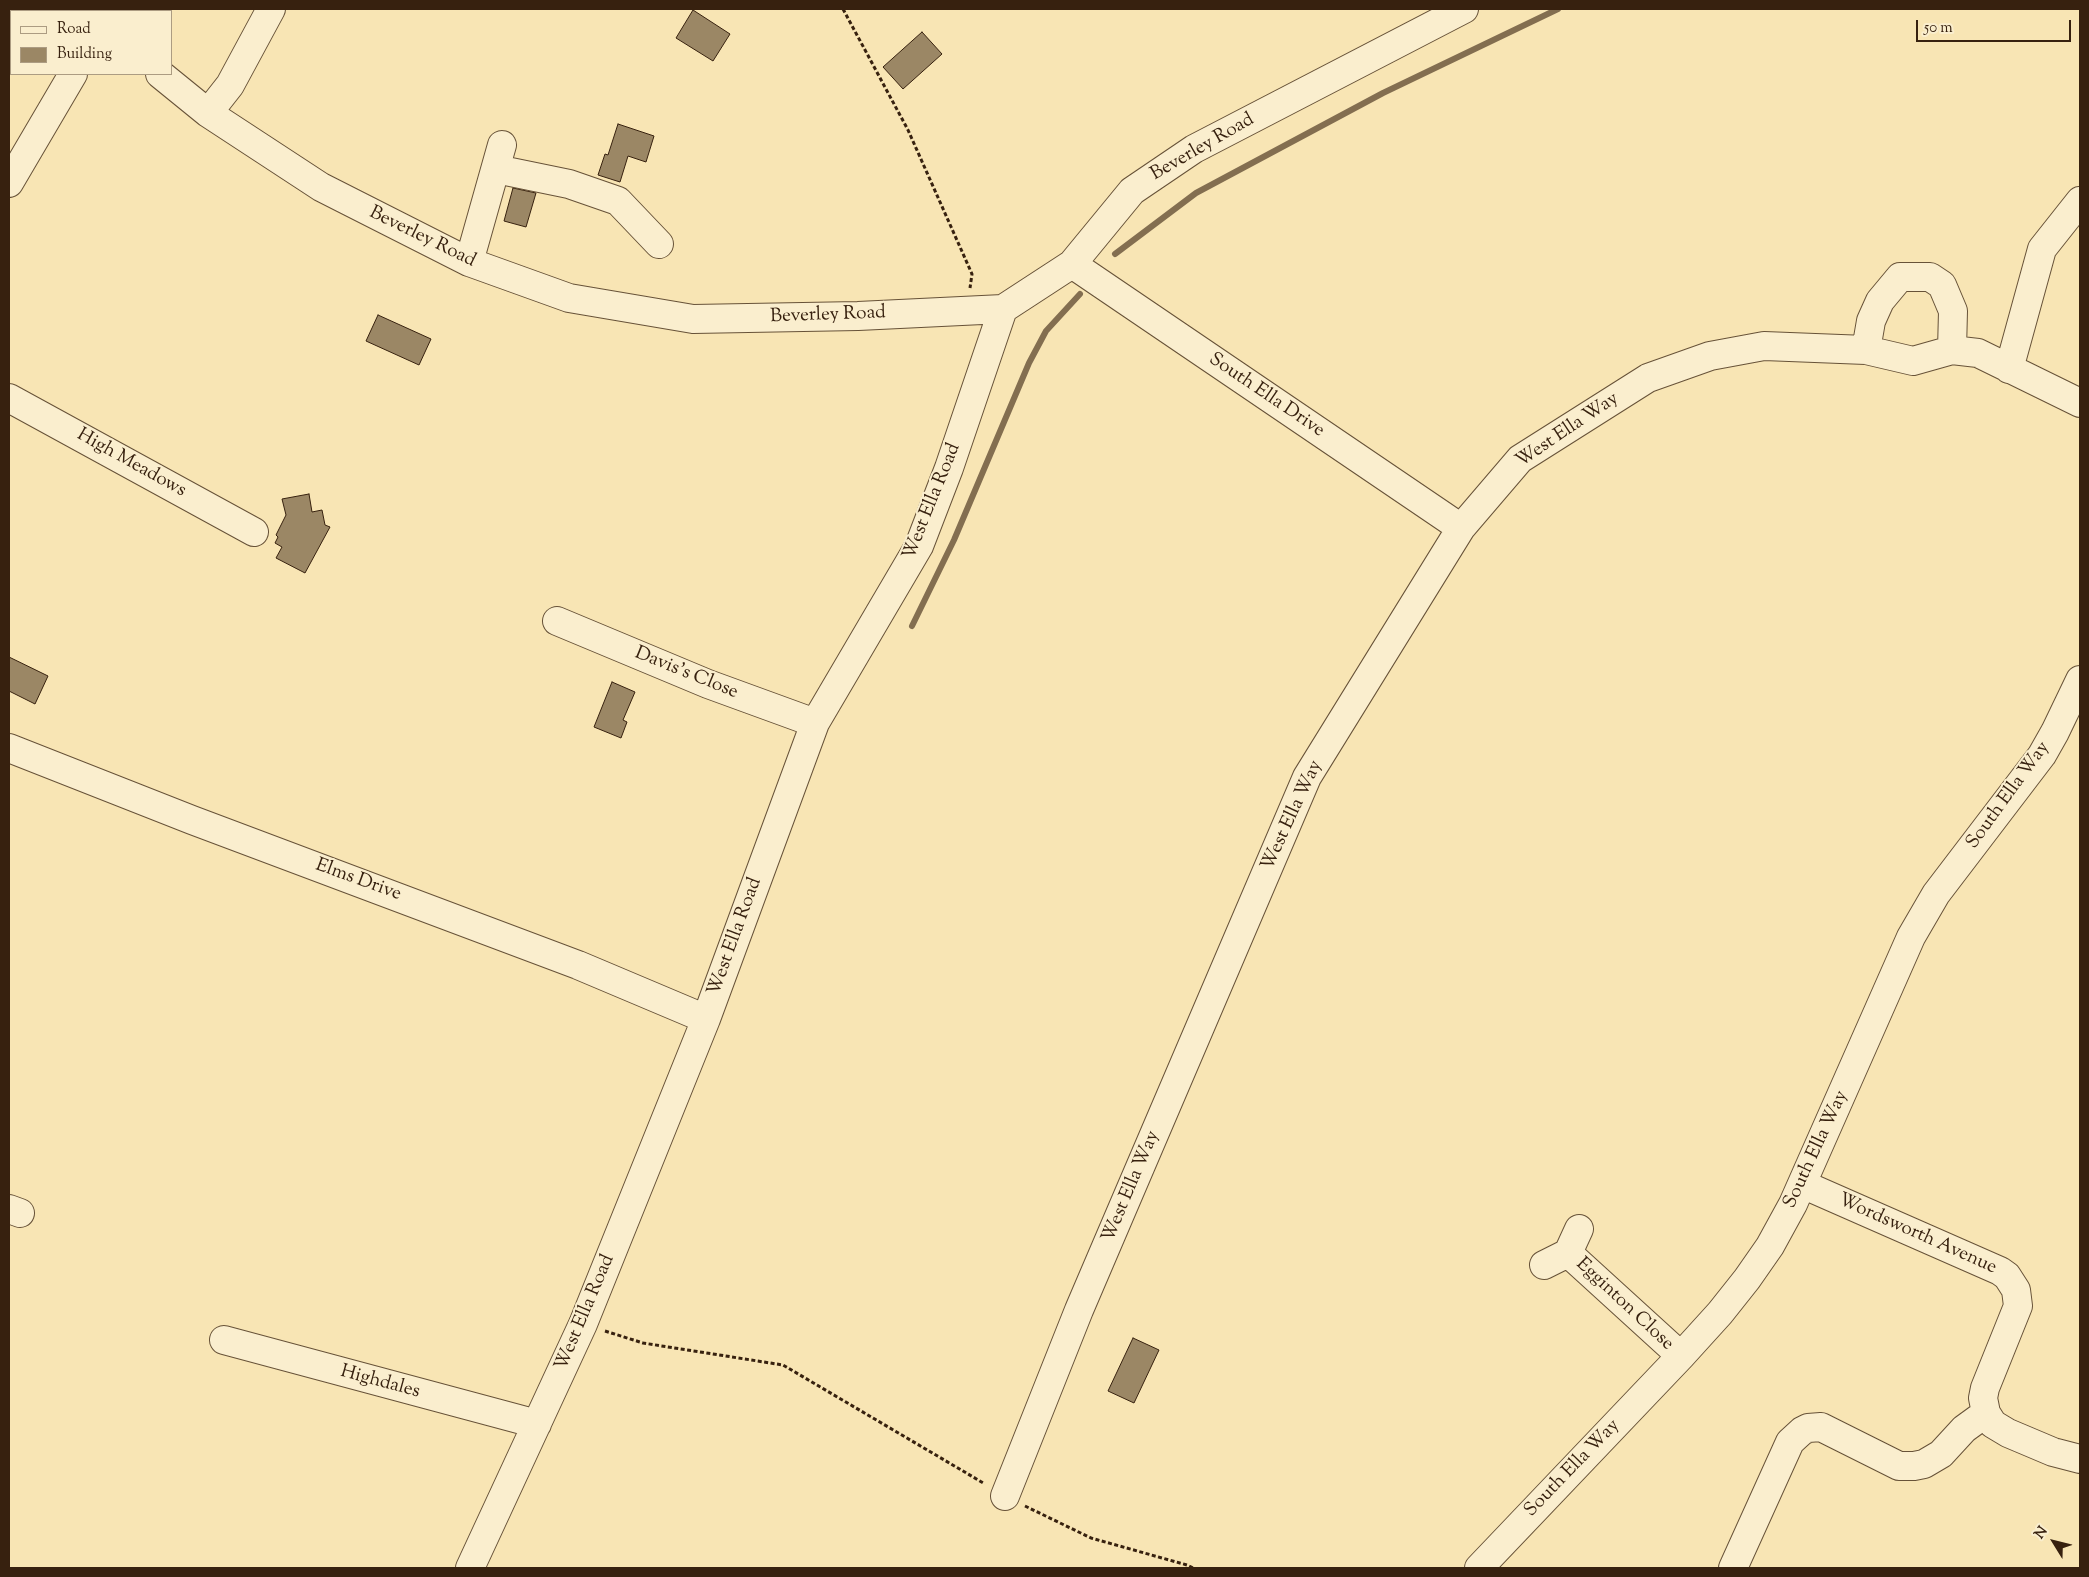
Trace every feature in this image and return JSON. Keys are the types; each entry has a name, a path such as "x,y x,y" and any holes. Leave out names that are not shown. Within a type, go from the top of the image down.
{"street":[{"path":"208,113 230,85 271,9"},
{"name":"Beverley Road","path":"161,75 208,113 321,187 469,262 569,298 693,319 1003,310 1072,264 1132,191 1194,149 1464,9"},
{"path":"9,183 72,75"},
{"path":"469,262 499,157 618,201 645,238"},
{"path":"2009,369 2042,249 2080,201"},
{"name":"South Ella Drive","path":"1072,264 1461,528"},
{"path":"1866,350 1871,321 1880,301 1900,277 1930,277 1942,285 1952,312 1952,350"},
{"name":"West Ella Road","path":"470,1568 583,1324 706,1019 815,723 919,546 949,468 1003,310"},
{"name":"West Ella Way","path":"1005,1496 1078,1310 1307,778 1461,528 1520,459 1648,378 1710,356 1764,346 1866,350 1913,361 1952,350 1978,353 2080,403"},
{"name":"High Meadows","path":"9,398 254,532"},
{"name":"Davis's Close","path":"557,621 708,684 815,723"},
{"name":"South Ella Way","path":"1479,1568 1720,1313 1770,1246 1802,1184 1911,937 1936,894 2042,755 2080,680"},
{"name":"Elms Drive","path":"9,748 192,820 578,965 706,1019"},
{"name":"Wordsworth Avenue","path":"1802,1184 2000,1271 2013,1283 2018,1298 2018,1306 1985,1388 1983,1398 1986,1413"},
{"name":"Egginton Close","path":"1544,1265 1568,1253 1579,1229"},
{"name":"Egginton Close","path":"1568,1253 1681,1356"},
{"name":"Highdales","path":"223,1339 537,1424"},
{"path":"1733,1568 1790,1442 1808,1428 1822,1427 1899,1466 1914,1466 1924,1464 1941,1454 1964,1429 1986,1413 1993,1424 2008,1433 2053,1452 2080,1458"}],"path":[{"path":"843,9 908,130 972,274 966,311"},
{"path":"583,1324 643,1342 783,1365 1005,1496 1091,1538 1193,1568"}],"building":[{"path":"693,10 730,34 713,61 676,38"},
{"path":"922,32 942,54 903,89 883,67"},
{"path":"618,124 654,136 646,162 628,156 620,182 598,175 605,154 608,155"},
{"path":"513,188 536,193 526,227 504,221"},
{"path":"378,315 431,339 419,365 366,341"},
{"path":"309,494 312,512 322,510 325,525 330,527 305,573 276,558 282,547 275,543 278,537 276,535 286,515 282,499"},
{"path":"9,657 48,676 35,704 9,691"},
{"path":"612,682 635,692 623,720 627,722 621,738 594,727"},
{"path":"1133,1338 1159,1350 1134,1403 1108,1391"}],"waterway":[{"path":"1115,254 1196,193 1383,93 1558,9"},
{"path":"912,626 954,540 1029,363 1046,331 1080,294"}]}
